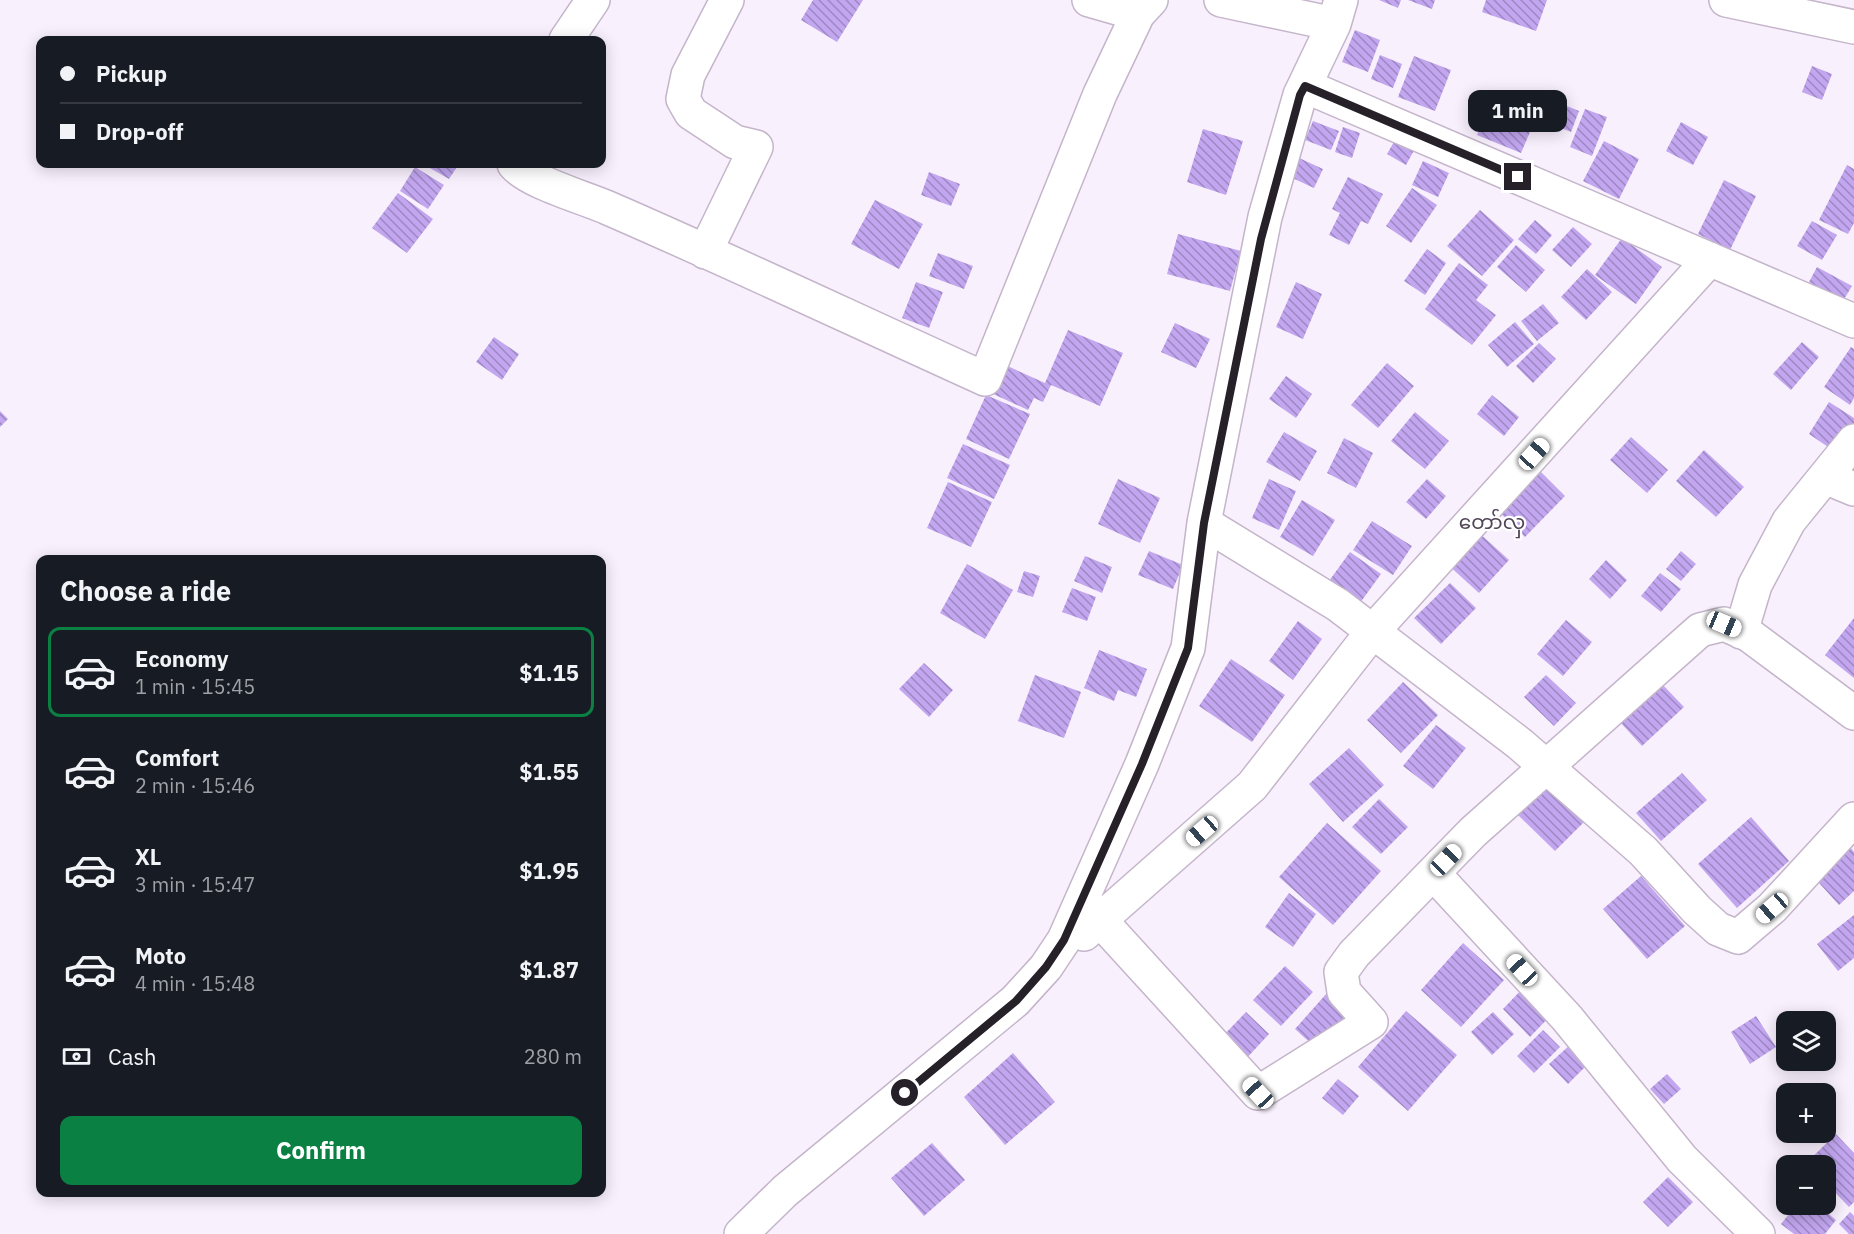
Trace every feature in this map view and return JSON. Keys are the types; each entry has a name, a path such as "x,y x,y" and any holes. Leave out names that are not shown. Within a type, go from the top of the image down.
{"street":[{"path":"569,36 593,0"},
{"path":"705,252 756,147 735,142 691,113 683,99 688,75 727,0"},
{"path":"518,168 536,179 607,208 985,379 1100,94 1145,7 1089,0"},
{"path":"1046,967 1064,940 1133,785 1188,648 1204,523 1265,217 1300,95 1337,12 1221,0"},
{"path":"1726,0 1854,27"},
{"path":"1305,86 1854,321"},
{"path":"741,1234 785,1191 1016,1001 1046,967 1252,786 1373,631 1710,260"},
{"path":"1741,632 1755,585 1789,521 1840,483 1854,441"},
{"path":"1204,523 1338,605 1547,765 1644,851 1697,910 1718,929 1738,937 1772,908 1854,819"},
{"path":"1100,920 1258,1093 1371,1022 1344,992 1341,972 1354,954 1473,832 1701,630 1724,624 1749,635 1854,713"},
{"path":"1433,873 1567,1018 1682,1159 1758,1234"}],"building":[{"path":"813,0 863,0 837,42 801,20"},
{"path":"1379,0 1401,0 1398,8"},
{"path":"1408,0 1435,0 1432,9"},
{"path":"1486,0 1547,0 1536,31 1482,12"},
{"path":"1355,30 1380,40 1368,72 1342,62"},
{"path":"1380,55 1402,64 1393,88 1371,79"},
{"path":"1414,56 1451,70 1435,111 1398,97"},
{"path":"1812,66 1832,74 1822,100 1802,92"},
{"path":"1494,95 1538,113 1521,153 1477,135"},
{"path":"1550,99 1579,111 1571,132 1541,120"},
{"path":"1585,109 1607,117 1592,156 1570,147"},
{"path":"1313,121 1339,131 1331,150 1305,140"},
{"path":"1681,122 1708,137 1693,165 1666,151"},
{"path":"1343,127 1360,133 1352,158 1335,152"},
{"path":"1203,129 1243,141 1226,195 1187,182"},
{"path":"1399,133 1418,143 1406,165 1387,154"},
{"path":"1604,141 1639,159 1619,199 1583,181"},
{"path":"1297,157 1323,169 1314,188 1288,176"},
{"path":"1423,161 1449,173 1438,197 1412,185"},
{"path":"1847,165 1854,169 1854,223 1848,234 1819,220"},
{"path":"414,168 444,185 428,209 400,191"},
{"path":"430,168 456,168 449,179"},
{"path":"929,172 960,184 951,206 921,195"},
{"path":"1348,177 1383,194 1368,224 1361,221 1349,245 1329,235 1340,213 1332,209"},
{"path":"1724,180 1756,196 1730,250 1698,234"},
{"path":"1412,188 1437,205 1411,243 1386,226"},
{"path":"398,193 433,219 407,253 372,228"},
{"path":"875,200 923,224 899,269 851,244"},
{"path":"1480,210 1514,240 1482,276 1447,246"},
{"path":"1535,220 1552,235 1536,254 1518,239"},
{"path":"1812,221 1837,235 1822,260 1797,246"},
{"path":"1573,227 1592,244 1571,267 1552,250"},
{"path":"1178,234 1241,251 1230,291 1167,274"},
{"path":"1622,238 1662,267 1636,304 1595,275"},
{"path":"1516,245 1545,270 1526,292 1497,267"},
{"path":"1427,249 1446,263 1425,295 1404,281"},
{"path":"938,253 973,266 964,289 929,276"},
{"path":"1459,263 1488,285 1476,300 1496,315 1472,345 1425,309"},
{"path":"1817,267 1852,286 1843,301 1809,282"},
{"path":"1587,269 1612,292 1586,320 1561,297"},
{"path":"916,282 943,292 929,328 902,318"},
{"path":"1296,282 1322,294 1303,339 1276,327"},
{"path":"1543,304 1559,323 1537,341 1521,321"},
{"path":"1515,322 1534,344 1507,367 1488,345"},
{"path":"1175,323 1210,339 1196,368 1161,352"},
{"path":"1068,330 1123,353 1100,406 1051,385 1043,402 1034,398 1028,410 989,392 1003,364 1045,383"},
{"path":"494,337 519,354 502,380 476,362"},
{"path":"1802,342 1819,357 1791,390 1773,374"},
{"path":"1539,343 1556,359 1533,383 1516,366"},
{"path":"1851,347 1854,349 1854,398 1850,405 1824,387"},
{"path":"1387,363 1414,386 1378,428 1351,405"},
{"path":"1286,376 1312,394 1296,418 1269,399"},
{"path":"986,395 1030,414 1009,459 966,439"},
{"path":"1492,395 1519,417 1504,436 1477,414"},
{"path":"1829,402 1854,418 1854,426 1837,453 1809,434"},
{"path":"0,411 8,419 0,427"},
{"path":"1415,412 1449,441 1425,469 1391,441"},
{"path":"1284,432 1317,451 1300,481 1266,462"},
{"path":"1631,437 1668,470 1647,493 1610,460"},
{"path":"1344,438 1373,453 1356,488 1327,473"},
{"path":"963,444 1010,465 994,499 947,478"},
{"path":"1704,450 1744,487 1716,517 1676,481"},
{"path":"1537,468 1565,496 1525,537 1496,509"},
{"path":"1118,479 1160,498 1140,543 1098,524"},
{"path":"1269,479 1296,491 1279,530 1252,518"},
{"path":"1427,479 1446,496 1426,519 1406,502"},
{"path":"948,482 992,502 971,547 927,528"},
{"path":"1302,500 1335,520 1313,556 1280,537"},
{"path":"1372,521 1412,546 1393,575 1353,550"},
{"path":"1476,530 1509,560 1479,593 1446,563"},
{"path":"1149,551 1183,565 1173,589 1138,575"},
{"path":"1681,551 1696,564 1681,581 1666,569"},
{"path":"1350,552 1381,574 1360,603 1329,581"},
{"path":"1085,556 1112,567 1102,593 1074,581"},
{"path":"1606,560 1627,580 1610,599 1589,579"},
{"path":"967,564 1013,590 985,639 940,613"},
{"path":"1024,571 1040,576 1033,597 1017,592"},
{"path":"1660,573 1681,589 1661,612 1641,596"},
{"path":"1450,583 1476,608 1441,644 1414,618"},
{"path":"1072,588 1096,597 1087,621 1062,612"},
{"path":"1854,618 1854,678 1825,655"},
{"path":"1566,620 1592,642 1563,676 1537,654"},
{"path":"1298,621 1322,639 1293,680 1269,661"},
{"path":"1099,650 1147,669 1136,697 1118,690 1114,701 1084,688"},
{"path":"1231,659 1285,695 1252,742 1199,706"},
{"path":"924,663 953,690 929,717 899,689"},
{"path":"1035,675 1081,692 1064,738 1018,721"},
{"path":"1546,675 1576,703 1554,726 1524,697"},
{"path":"1403,682 1438,715 1401,753 1367,720"},
{"path":"1660,682 1684,707 1642,746 1619,721"},
{"path":"1436,725 1466,748 1433,789 1403,766"},
{"path":"1349,748 1384,785 1343,822 1309,784"},
{"path":"1682,773 1707,800 1661,841 1636,813"},
{"path":"1551,776 1591,815 1555,851 1515,812"},
{"path":"1379,799 1408,827 1381,854 1352,827"},
{"path":"1751,817 1789,861 1737,908 1698,864"},
{"path":"1327,823 1381,871 1333,925 1279,877"},
{"path":"1846,842 1854,852 1854,891 1839,905 1811,874"},
{"path":"1641,876 1685,926 1647,959 1603,909"},
{"path":"1289,893 1316,914 1293,947 1265,927"},
{"path":"1854,915 1854,958 1838,971 1817,944"},
{"path":"1463,943 1504,980 1461,1027 1421,990"},
{"path":"1285,966 1313,992 1281,1026 1253,1000"},
{"path":"1526,985 1554,1012 1530,1037 1503,1009"},
{"path":"1327,993 1349,1012 1316,1048 1295,1029"},
{"path":"1406,1011 1457,1055 1408,1111 1358,1067"},
{"path":"1246,1012 1269,1034 1244,1061 1220,1039"},
{"path":"1493,1012 1514,1034 1492,1055 1471,1032"},
{"path":"1756,1016 1776,1047 1750,1064 1731,1032"},
{"path":"1543,1030 1560,1047 1534,1073 1517,1056"},
{"path":"1571,1044 1589,1063 1568,1084 1549,1064"},
{"path":"1013,1053 1055,1102 1005,1145 964,1097"},
{"path":"1667,1074 1681,1089 1664,1104 1650,1089"},
{"path":"1338,1079 1359,1096 1343,1115 1322,1098"},
{"path":"1836,1134 1854,1153 1854,1202 1849,1207 1836,1193 1836,1155 1814,1155 1827,1143 1836,1143"},
{"path":"932,1143 965,1180 924,1216 891,1178"},
{"path":"1668,1177 1693,1202 1668,1227 1643,1202"},
{"path":"1850,1212 1854,1216 1854,1234 1849,1234 1839,1224"},
{"path":"1788,1215 1830,1215 1836,1220 1825,1234 1794,1234 1781,1224"}],"district":[{"name":"တော်လှ","path":"1492,521"}],"route":[{"path":"905,1093 1016,1001 1046,967 1064,940 1168,701 1188,648 1204,523 1265,217 1300,95 1305,86 1518,177"}]}
